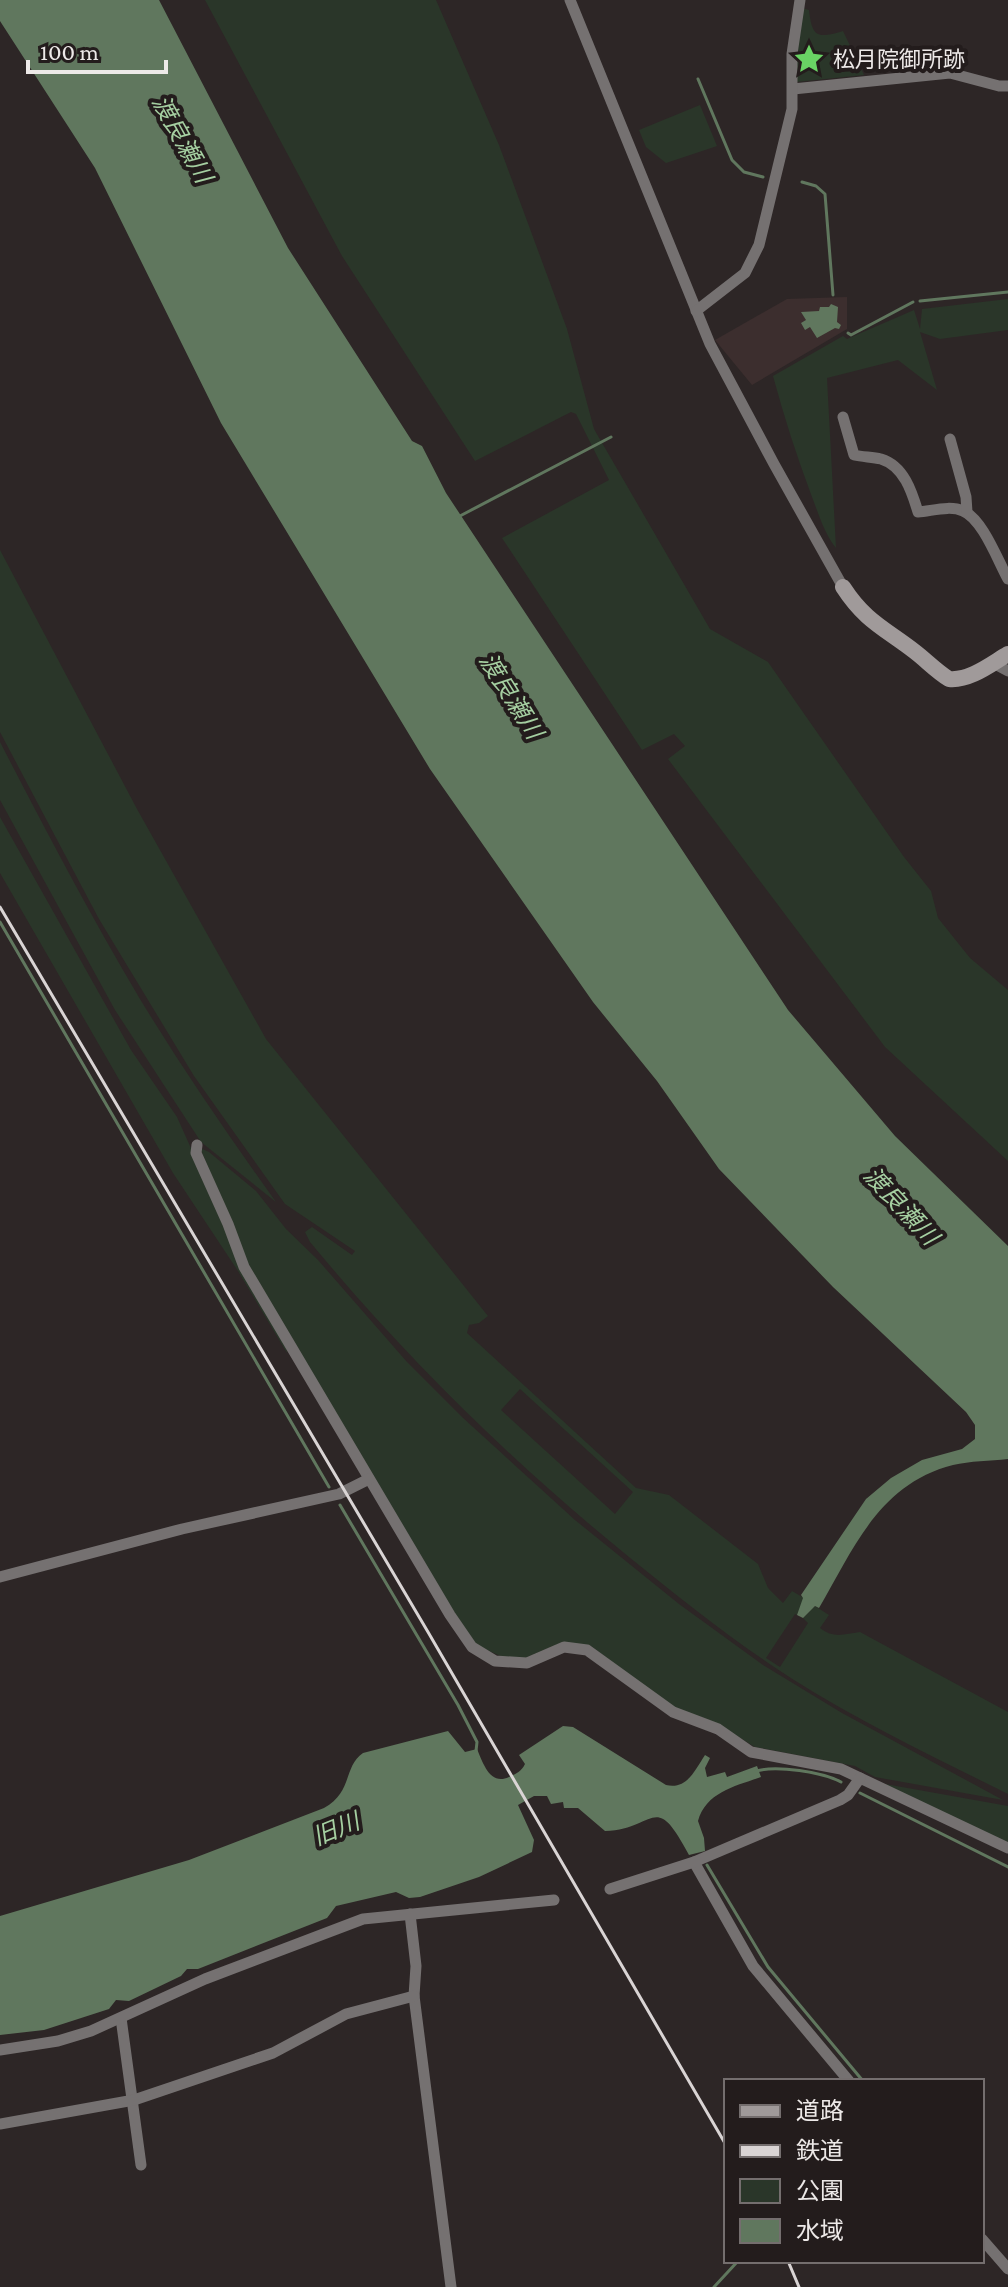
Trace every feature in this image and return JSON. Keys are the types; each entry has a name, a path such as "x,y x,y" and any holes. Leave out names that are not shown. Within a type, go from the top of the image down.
{"street":[{"path":"570,0 696,311 766,451 843,587 859,610 879,628 903,642 949,679 961,679 1000,667 1008,654"},
{"path":"696,311 736,282 753,260 774,191 792,109 792,54 800,0"},
{"path":"793,89 950,73 1008,86"},
{"path":"843,417 854,455 890,463 910,485 918,512 949,509 967,512"},
{"path":"950,439 966,497 967,512 986,536 1008,579"},
{"path":"197,1145 196,1153 244,1267 457,1628 472,1647 486,1657 507,1664 527,1663 564,1647 579,1647 594,1654 673,1712 718,1729 751,1752 841,1769 1008,1848"},
{"path":"0,1577 182,1529 339,1494 369,1479"},
{"path":"610,1889 694,1862 840,1800 848,1795 860,1778"},
{"path":"694,1862 753,1966 847,2079"},
{"path":"0,2050 58,2041 91,2031 205,1979 335,1927 371,1917 554,1900"},
{"path":"410,1914 416,1966 414,1996 451,2287"},
{"path":"0,2124 134,2100 273,2053 346,2014 414,1996"},
{"path":"121,2018 141,2165"},
{"path":"984,2241 1008,2269"}],"shaded area":[{"path":"847,297 847,329 752,385 715,340 787,299"}],"green space":[{"path":"205,0 436,0 499,145 567,329 594,429 710,629 768,662 931,891 938,918 970,958 1008,990 1008,1161 885,1047 668,759 685,746 674,734 642,750 502,538 609,480 576,414 571,412 475,461 342,256"},
{"path":"802,8 809,10 817,34 843,31 864,75 796,82 795,55"},
{"path":"700,105 717,146 666,163 646,147 639,130"},
{"path":"1008,299 1008,330 940,339 920,332 937,390 898,360 827,378 836,548 825,530 806,482 773,376 843,336 847,339 914,310 920,329 922,309"},
{"path":"0,550 137,809 266,1039 488,1316 479,1323 469,1325 467,1333 636,1488 669,1495 758,1564 768,1588 783,1603 792,1591 804,1598 797,1615 766,1658 780,1667 808,1623 803,1618 815,1606 829,1615 820,1628 830,1634 860,1632 1008,1712 1008,1794 846,1711 730,1636 543,1484 422,1368 346,1285 305,1232 312,1227 352,1255 355,1251 285,1204 194,1076 99,919 0,732","holes":["520,1389 633,1492 615,1514 501,1410"]},
{"path":"0,742 140,999 276,1202 201,1142 115,1010 0,800"},
{"path":"0,817 131,1050 177,1117 287,1353 238,1271 173,1173 0,873"},
{"path":"200,1148 256,1191 286,1229 318,1260 407,1362 575,1520 679,1604 763,1665 842,1713 1003,1800 875,1777 855,1766 755,1747 722,1727 667,1704 591,1646 563,1642 523,1659 503,1657 478,1646 461,1626 252,1274"},
{"path":"874,1782 1008,1806 1008,1846"}],"water":[{"name":"渡良瀬川","path":"0,0 159,0 288,248 412,441 422,446 446,493 788,1010 895,1136 1008,1246 1008,1459 953,1465 927,1474 906,1487 871,1521 819,1608 815,1606 803,1618 797,1615 803,1598 801,1595 866,1499 891,1478 922,1460 962,1449 975,1439 975,1425 966,1412 833,1287 719,1169 657,1081 593,1002 430,769 221,423 95,168 0,21"},
{"path":"831,304 838,307 839,329 835,328 817,338 810,327 805,330 801,323 806,320 801,312 819,311 820,307"},
{"name":"旧川","path":"563,1726 573,1727 666,1785 685,1782 705,1755 710,1758 705,1768 707,1777 725,1772 727,1777 757,1766 761,1777 732,1787 708,1803 698,1821 705,1851 689,1855 668,1823 661,1818 605,1831 578,1808 564,1808 563,1802 551,1804 547,1796 534,1796 518,1805 534,1840 532,1852 479,1877 420,1897 409,1898 396,1892 336,1906 327,1918 198,1969 187,1969 181,1976 129,2001 116,2000 109,2009 44,2030 0,2035 0,1916 189,1860 324,1808 340,1795 353,1765 363,1753 448,1731 465,1752 477,1749 488,1772 502,1779 523,1767 525,1764 519,1755"}],"waterway":[{"path":"698,79 732,160 744,172 763,177"},
{"path":"802,182 816,186 825,194 833,295"},
{"path":"920,301 1008,292"},
{"path":"848,333 851,335 913,302"},
{"path":"458,517 611,437"},
{"path":"0,922 329,1487"},
{"path":"340,1505 458,1705 477,1742 476,1751"},
{"path":"756,1771 799,1770 841,1782"},
{"path":"860,1793 1008,1867"},
{"path":"707,1865 768,1967 861,2079"},
{"path":"714,2287 736,2263"}],"railway":[{"path":"0,907 428,1632 724,2142"},
{"path":"789,2263 799,2287"}],"place":[{"name":"松月院御所跡","path":"809,59"}]}
